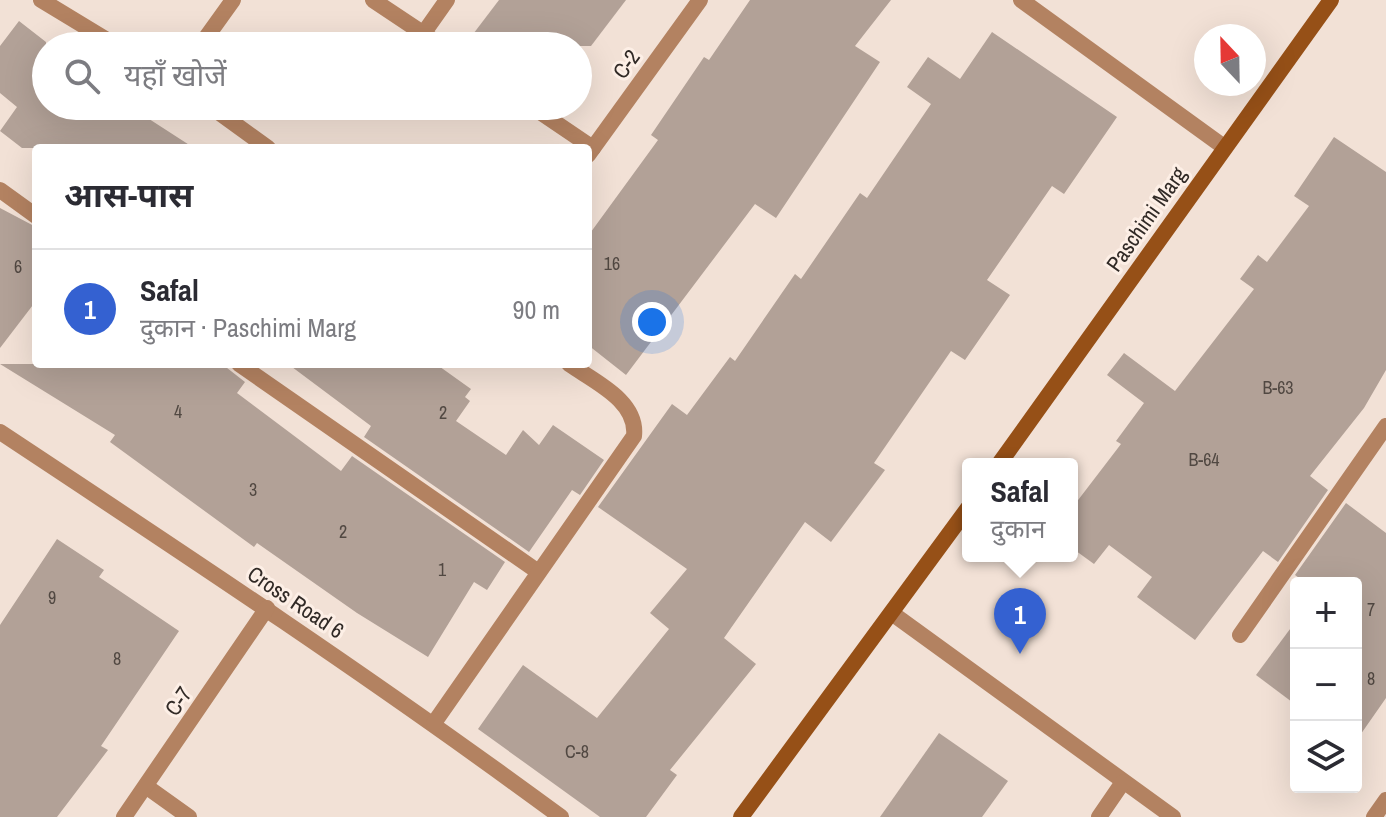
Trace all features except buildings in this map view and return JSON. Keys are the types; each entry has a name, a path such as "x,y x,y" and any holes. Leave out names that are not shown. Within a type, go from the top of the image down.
{"main road":[{"name":"Paschimi Marg","path":"1003,458 1331,0"},
{"path":"741,817 962,516"}],"street":[{"path":"41,0 94,32"},
{"path":"210,32 233,0"},
{"path":"373,0 420,32"},
{"path":"424,32 447,0"},
{"name":"C-2","path":"592,148 700,0"},
{"path":"1021,0 1224,147"},
{"path":"229,120 262,144"},
{"path":"549,120 581,144"},
{"path":"0,190 32,213"},
{"path":"245,368 537,571"},
{"path":"434,723 634,436 636,420 628,408 574,368"},
{"path":"1240,635 1386,426"},
{"name":"Cross Road 6","path":"0,432 267,608 434,723 561,817"},
{"name":"C-7","path":"124,817 267,608"},
{"path":"893,614 1173,817"},
{"path":"1099,817 1123,782"},
{"path":"147,787 189,817"},
{"path":"1374,817 1386,800"}],"place":[{"name":"Safal","path":"1020,654"}]}
